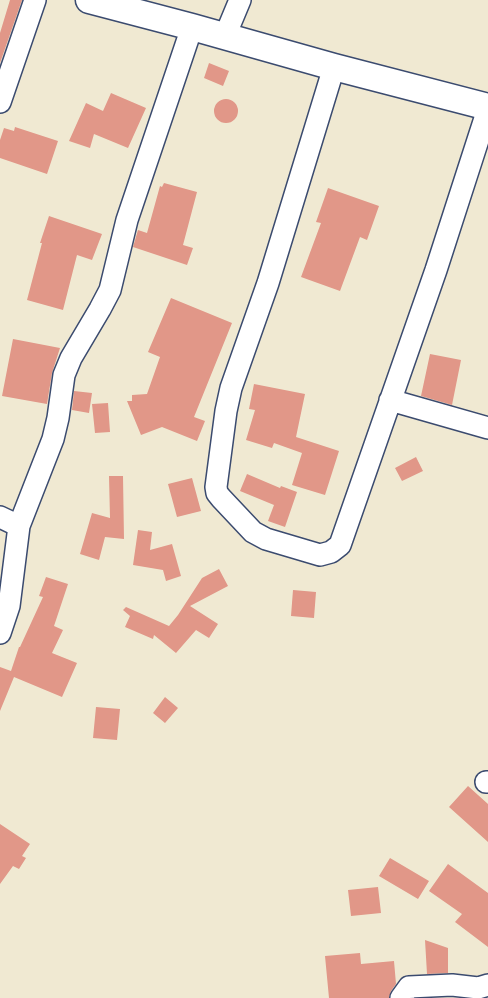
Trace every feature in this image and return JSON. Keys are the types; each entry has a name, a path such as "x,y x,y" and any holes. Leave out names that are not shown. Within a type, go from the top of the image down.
{"street":[{"path":"0,102 35,0"},
{"path":"89,0 192,26 334,67 488,108 436,270 340,545 331,552 320,555 266,539 253,532 217,493 216,487 231,388 268,283 334,67"},
{"path":"226,36 240,0"},
{"path":"0,632 9,606 9,522 53,439 64,375 71,358 110,290 127,220 192,26"},
{"path":"390,400 488,428"},
{"path":"400,998 409,987 452,985 478,988 488,985"}],"building":[{"path":"10,0 22,0 0,63 0,33"},
{"path":"209,63 229,71 223,86 204,78"},
{"path":"111,93 146,108 128,148 94,134 90,148 69,141 86,103 103,111"},
{"path":"226,99 231,100 237,106 237,116 231,122 226,123 221,122 215,116 214,111 215,106 221,100"},
{"path":"15,127 58,141 47,174 0,158 0,140 4,128 14,131"},
{"path":"164,183 197,192 183,245 193,248 187,265 133,247 138,230 147,233 160,186 162,187"},
{"path":"328,188 379,206 367,240 360,237 340,291 301,277 321,223 316,222"},
{"path":"49,216 102,234 92,260 77,255 63,310 27,300 42,243 40,243"},
{"path":"171,298 232,323 194,417 205,421 197,441 162,427 141,435 127,401 132,401 132,395 147,394 160,357 148,352"},
{"path":"13,339 60,348 52,373 47,404 2,396"},
{"path":"430,354 461,360 452,405 421,396"},
{"path":"254,384 305,394 296,437 339,451 325,495 292,485 302,453 274,443 272,448 246,440 255,410 249,409"},
{"path":"74,391 92,393 89,413 72,410"},
{"path":"108,403 110,432 95,433 92,404"},
{"path":"416,457 423,471 402,481 395,468"},
{"path":"247,474 280,488 281,486 297,492 285,527 268,521 274,505 240,491"},
{"path":"109,476 123,476 124,539 105,537 99,560 80,554 92,513 110,518"},
{"path":"192,478 201,511 177,517 168,484"},
{"path":"138,530 152,532 150,550 172,544 181,576 166,581 163,570 133,565"},
{"path":"219,569 228,586 190,606 218,624 209,638 196,630 176,653 154,635 153,639 125,627 130,616 123,610 126,607 169,626 202,578"},
{"path":"46,577 68,584 54,626 63,630 52,653 77,663 62,697 14,677 0,711 0,667 11,671 19,647 43,597 39,596"},
{"path":"293,590 316,592 314,618 291,616"},
{"path":"165,697 178,708 165,723 153,713"},
{"path":"96,707 120,709 117,740 93,738"},
{"path":"468,786 488,804 488,842 449,807"},
{"path":"0,824 30,844 22,856 26,858 19,869 13,866 0,884"},
{"path":"390,858 429,881 418,899 379,876"},
{"path":"448,864 488,893 488,947 455,922 462,914 429,891"},
{"path":"378,887 381,913 351,916 348,890"},
{"path":"425,940 448,948 448,973 427,974"},
{"path":"360,953 361,964 394,961 396,984 389,998 329,998 325,956"}]}
